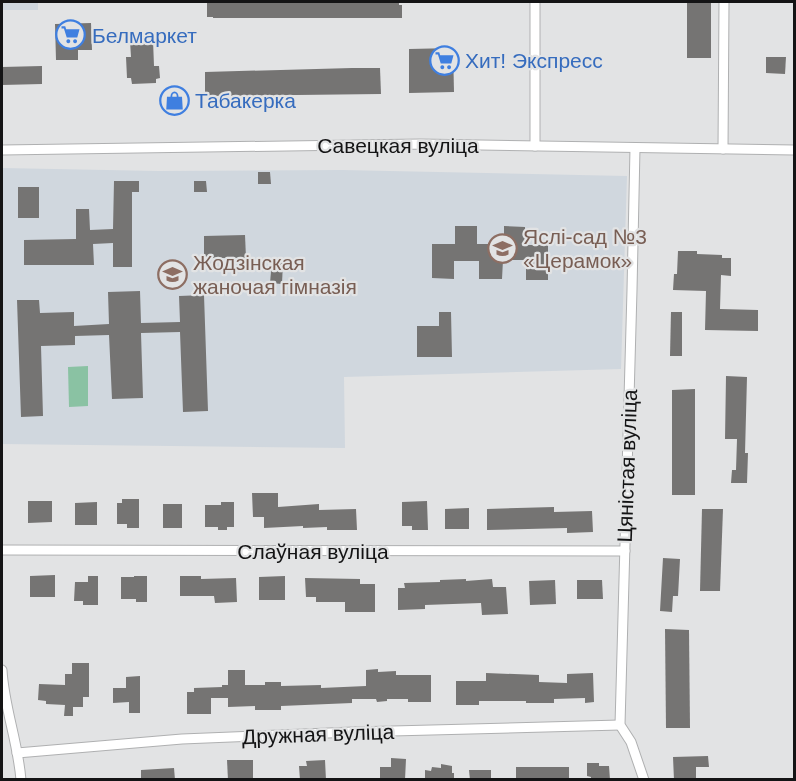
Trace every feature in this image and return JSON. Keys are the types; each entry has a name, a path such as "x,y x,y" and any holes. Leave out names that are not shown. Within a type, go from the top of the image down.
{"street":[{"path":"535,2 535,146"},
{"path":"723,149 724,2"},
{"name":"Савецкая вуліца","path":"2,150 420,144 795,150"},
{"name":"Цяністая вуліца","path":"620,725 635,148"},
{"name":"Слаўная вуліца","path":"2,550 625,551"},
{"path":"2,670 3,689 21,778"},
{"path":"620,725 631,742 644,780"},
{"name":"Дружная вуліца","path":"17,753 182,739 620,725"}],"shaded area":[{"path":"2,2 38,2 38,10 2,10"},
{"name":"Жодзінская жаночая гімназія","path":"2,168 158,171 342,170 627,176 621,369 344,377 345,448 2,444"}],"green space":[{"path":"88,366 88,406 69,407 68,367"}],"building":[{"path":"207,2 399,2 399,5 402,5 402,18 213,18 207,17"},
{"path":"687,2 711,2 711,58 687,58"},
{"path":"91,23 92,50 78,50 78,60 56,60 55,24"},
{"path":"153,40 154,66 159,66 160,78 156,79 156,83 132,84 131,78 127,78 126,57 131,57 130,41"},
{"path":"453,48 454,92 409,93 409,49"},
{"path":"766,57 786,57 785,74 766,73"},
{"path":"42,66 42,84 2,85 2,67"},
{"path":"380,68 381,94 205,96 205,72"},
{"path":"258,172 270,172 271,184 258,184"},
{"path":"114,181 139,181 139,192 132,192 132,267 113,267 113,243 93,244 94,265 24,265 24,240 76,239 76,209 89,209 90,230 113,229"},
{"path":"194,181 206,181 207,192 194,192"},
{"path":"18,187 39,187 39,218 18,218"},
{"path":"455,226 477,226 477,244 504,244 504,226 525,227 525,245 548,245 548,280 526,280 526,260 503,260 502,279 479,279 479,261 454,261 454,279 432,278 432,244 455,244"},
{"path":"245,235 246,258 204,258 204,236"},
{"path":"678,251 697,251 697,254 722,255 722,258 731,258 731,276 721,275 720,309 758,310 758,331 705,330 706,291 673,290 674,274 677,274"},
{"path":"272,260 283,261 282,284 270,283"},
{"path":"140,291 141,323 180,322 179,296 204,295 208,411 183,412 180,332 141,333 143,398 112,399 109,335 75,336 75,345 41,346 43,416 21,417 17,300 39,300 40,313 74,312 74,326 109,324 108,292"},
{"path":"439,312 451,312 452,357 417,357 417,326 439,326"},
{"path":"671,312 682,312 682,356 670,356"},
{"path":"726,376 747,377 745,453 748,453 747,483 731,483 732,470 736,470 737,439 725,439"},
{"path":"695,389 695,495 672,495 672,390"},
{"path":"252,493 278,493 278,507 319,504 319,510 356,509 357,530 327,530 327,527 303,528 303,526 264,528 264,517 253,517"},
{"path":"122,499 139,499 139,528 127,528 127,524 117,524 117,503 122,503"},
{"path":"28,501 52,501 52,522 28,523"},
{"path":"427,501 428,530 412,530 412,526 402,526 402,502"},
{"path":"97,502 97,525 75,525 75,503"},
{"path":"221,502 234,502 234,527 218,530 218,527 205,527 205,505 221,505"},
{"path":"163,504 182,504 182,528 163,528"},
{"path":"554,507 554,512 592,511 593,532 567,533 567,528 487,530 487,509"},
{"path":"469,508 469,529 445,529 445,509"},
{"path":"702,509 723,509 720,591 700,591"},
{"path":"663,558 680,559 678,596 673,596 672,612 660,611"},
{"path":"55,575 55,597 30,597 30,576"},
{"path":"88,576 98,576 98,605 83,605 83,601 74,601 75,582 88,582"},
{"path":"147,576 147,602 121,599 121,577"},
{"path":"180,576 201,576 201,579 236,578 237,602 215,603 214,596 180,596"},
{"path":"285,576 285,600 259,600 259,577"},
{"path":"305,578 360,579 360,584 375,584 375,612 345,612 345,602 316,602 316,597 306,597"},
{"path":"466,579 466,581 492,579 493,587 506,587 508,614 482,615 481,603 425,605 425,609 398,610 398,588 405,588 404,583"},
{"path":"555,580 556,604 530,605 529,581"},
{"path":"577,580 602,580 603,599 577,599"},
{"path":"665,629 689,630 690,728 666,728"},
{"path":"72,663 89,663 89,697 83,697 83,707 73,707 73,716 64,716 65,705 46,704 46,701 38,700 39,684 65,685 65,674 72,674"},
{"path":"378,669 378,672 396,671 396,675 431,675 431,702 408,702 408,699 387,699 387,701 377,702 376,699 352,699 352,703 281,706 281,710 255,710 255,706 228,707 228,698 211,698 211,714 187,714 187,692 194,692 194,688 228,685 228,670 245,670 245,685 281,682 281,686 321,685 321,688 366,686 366,670"},
{"path":"486,673 539,675 539,682 567,683 567,674 593,673 594,702 585,703 585,698 554,699 554,703 479,701 479,705 456,705 456,681 486,681"},
{"path":"140,676 140,713 129,713 129,702 113,703 113,688 126,688 126,677"},
{"path":"708,756 709,767 696,767 696,779 674,780 673,757"},
{"path":"391,758 406,759 405,780 380,780 380,767 391,767"},
{"path":"227,760 253,760 253,780 228,780"},
{"path":"325,760 326,780 300,780 299,766 307,766 306,761"},
{"path":"587,763 609,766 610,780 591,780 591,777 587,776"},
{"path":"441,764 452,766 454,780 425,780 425,770 431,771 432,767 441,768"},
{"path":"516,767 569,767 569,780 516,780"},
{"path":"174,768 175,780 141,780 141,770"},
{"path":"469,770 491,770 491,780 470,780"}],"place":[{"name":"Белмаркет","path":"71,35"},
{"name":"Хит! Экспресс","path":"444,60"},
{"name":"Табакерка","path":"174,100"},
{"name":"Яслі-сад №3 «Церамок»","path":"502,248"},
{"name":"Жодзінская жаночая гімназія","path":"172,274"}]}
